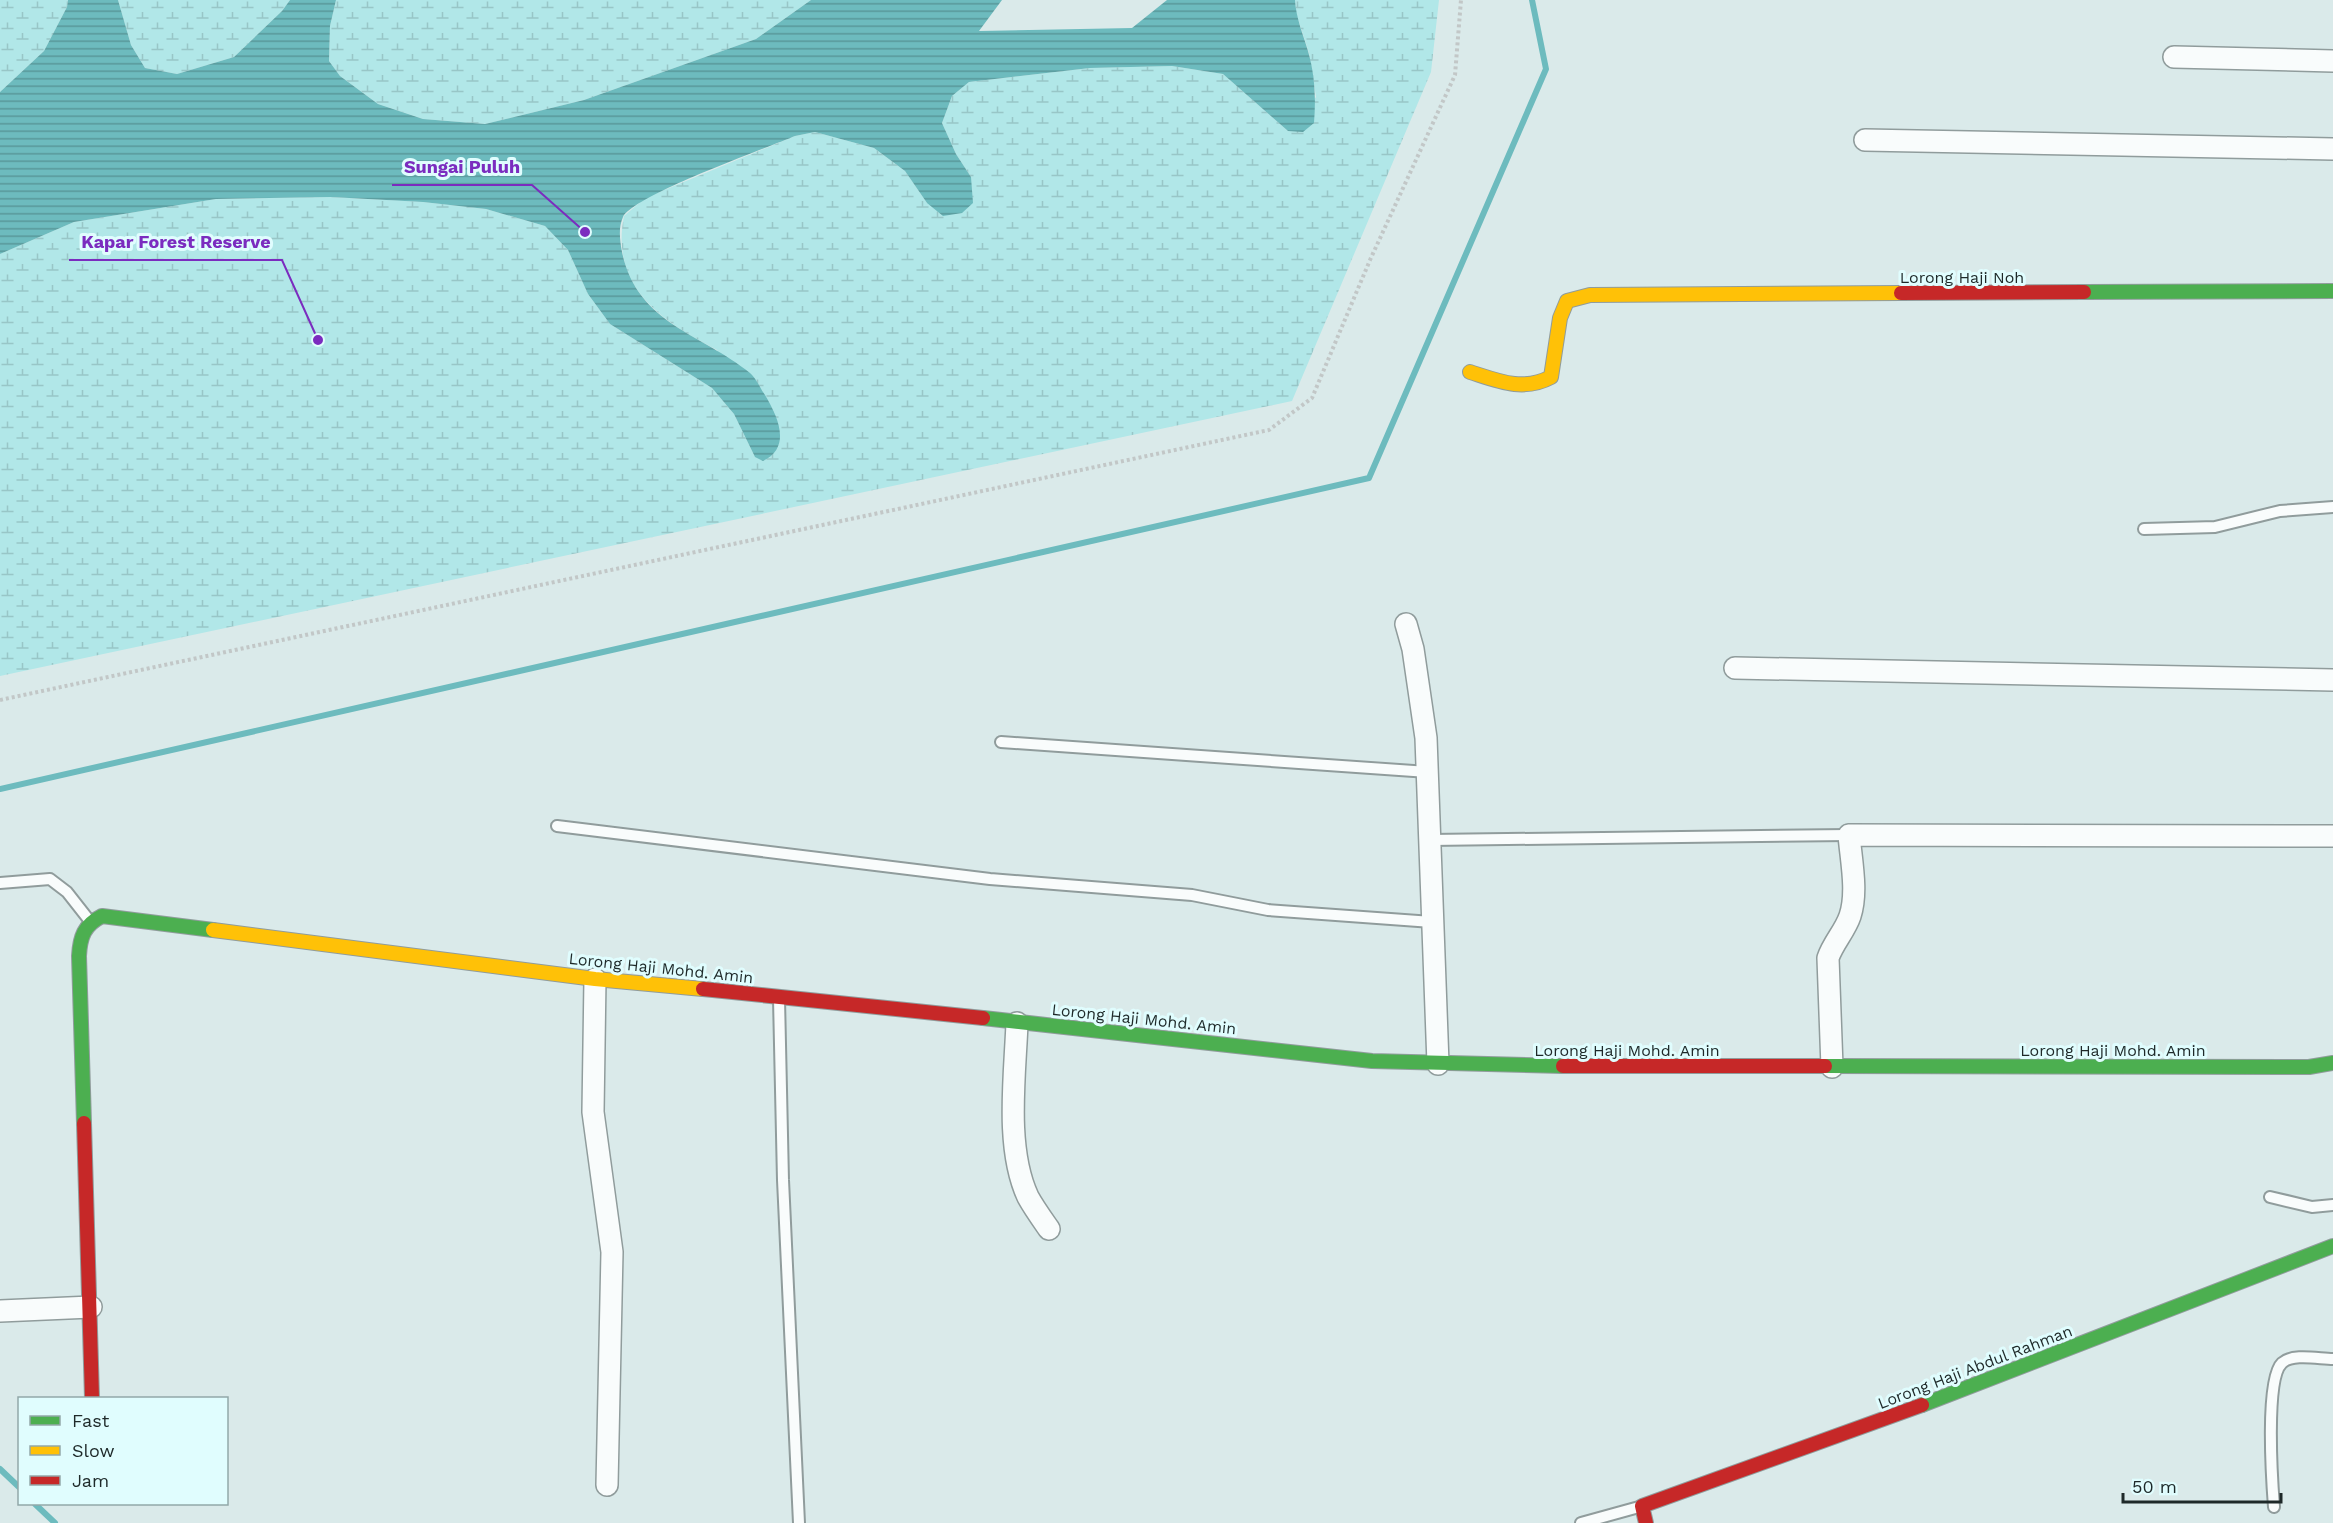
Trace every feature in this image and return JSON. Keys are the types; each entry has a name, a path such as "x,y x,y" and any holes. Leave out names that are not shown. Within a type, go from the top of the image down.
{"street":[{"path":"2174,57 2333,61"},
{"path":"1865,140 2333,149"},
{"name":"Lorong Haji Noh","path":"1470,372 1515,386 1539,385 1551,377 1560,318 1567,302 1590,295 2333,291"},
{"path":"1406,624 1413,649 1428,772 1438,1064"},
{"path":"1735,668 2333,680"},
{"path":"1832,1067 1828,958 1832,944 1849,918 1853,900 1849,836 2333,836"},
{"name":"Lorong Haji Mohd. Amin","path":"90,920 102,916 113,917 430,956 595,980 778,996 1372,1060 1438,1064 1832,1067 2309,1067 2333,1063"},
{"path":"90,920 81,933 79,1049 91,1307 92,1397"},
{"path":"595,980 593,1112 612,1252 607,1485"},
{"path":"1017,1023 1013,1108 1020,1173 1029,1198 1049,1229"},
{"name":"Lorong Haji Abdul Rahman","path":"1642,1506 1769,1463 1928,1404 2333,1246"},
{"path":"0,1311 91,1307"},
{"path":"1642,1506 1646,1523"}],"lane":[{"path":"2144,529 2215,526 2280,511 2333,507"},
{"path":"1001,742 1428,772"},
{"path":"557,826 990,879 1192,895 1268,910 1432,922"},
{"path":"1430,840 1849,836"},
{"path":"0,883 50,879 67,892 90,920"},
{"path":"778,996 784,1192 799,1523"},
{"path":"2270,1197 2312,1207 2333,1205"},
{"path":"2274,1507 2271,1410 2277,1370 2283,1362 2296,1358 2333,1359"},
{"path":"1581,1523 1642,1506"}],"path":[{"path":"0,700 1269,430 1312,398 1370,260 1455,75 1461,0"}],"green space":[{"path":"0,0 68,0 67,7 44,51 0,92"},
{"path":"118,0 290,0 282,11 234,57 177,74 145,68 131,45"},
{"path":"336,0 811,0 756,39 584,100 485,124 423,119 378,104 340,76 329,61 330,26"},
{"path":"1295,0 1439,0 1431,72 1292,401 0,676 0,254 74,222 216,199 331,197 423,202 486,209 545,226 568,250 588,294 610,324 712,388 734,414 755,457 717,350 659,314 644,299 633,282 625,263 622,241 624,216 645,198 795,136 815,132 874,148 905,171 927,203 971,177 956,154 942,123 952,96 969,82 1090,68 1172,66 1223,74 1288,131 1316,97 1309,53 1296,13"}],"shaded area":[{"path":"68,0 118,0 131,45 145,68 177,74 234,57 282,11 290,0 336,0 330,26 329,61 340,76 378,104 423,119 485,124 584,100 756,39 811,0 1002,0 979,31 1132,28 1167,0 1295,0 1298,20 1312,69 1315,96 1314,123 1303,132 1288,131 1223,74 1172,66 1090,68 969,82 952,96 942,123 956,154 971,177 973,203 962,213 943,216 927,203 905,171 874,148 815,132 795,136 703,173 632,208 623,217 620,230 622,252 630,276 641,296 656,311 731,359 754,378 774,413 780,431 777,448 763,461 755,457 734,414 712,388 610,324 588,294 568,250 545,226 486,209 423,202 331,197 216,199 74,222 0,254 0,92 44,51 67,7"}],"waterway":[{"path":"0,789 1369,478 1546,69 1532,0"},
{"path":"0,1469 18,1486"},
{"path":"36,1505 55,1523"}],"traffic: fast":[{"path":"2084,292 2333,291"},
{"path":"84,1123 79,956 84,932 91,923 102,916 213,930"},
{"path":"983,1018 1372,1061 1563,1066"},
{"path":"1825,1066 2309,1067 2333,1063"},
{"path":"1922,1405 2333,1246"}],"traffic: slow":[{"path":"1470,372 1510,384 1530,384 1551,377 1560,318 1567,301 1590,295 1901,293"},
{"path":"213,930 595,979 703,989"}],"traffic: jam":[{"path":"1901,293 2084,292"},
{"path":"703,989 983,1018"},
{"path":"1563,1066 1825,1066"},
{"path":"84,1123 92,1397"},
{"path":"1646,1523 1642,1506 1922,1405"}],"place":[{"name":"Sungai Puluh","path":"585,232"},
{"name":"Kapar Forest Reserve","path":"318,340"}]}
